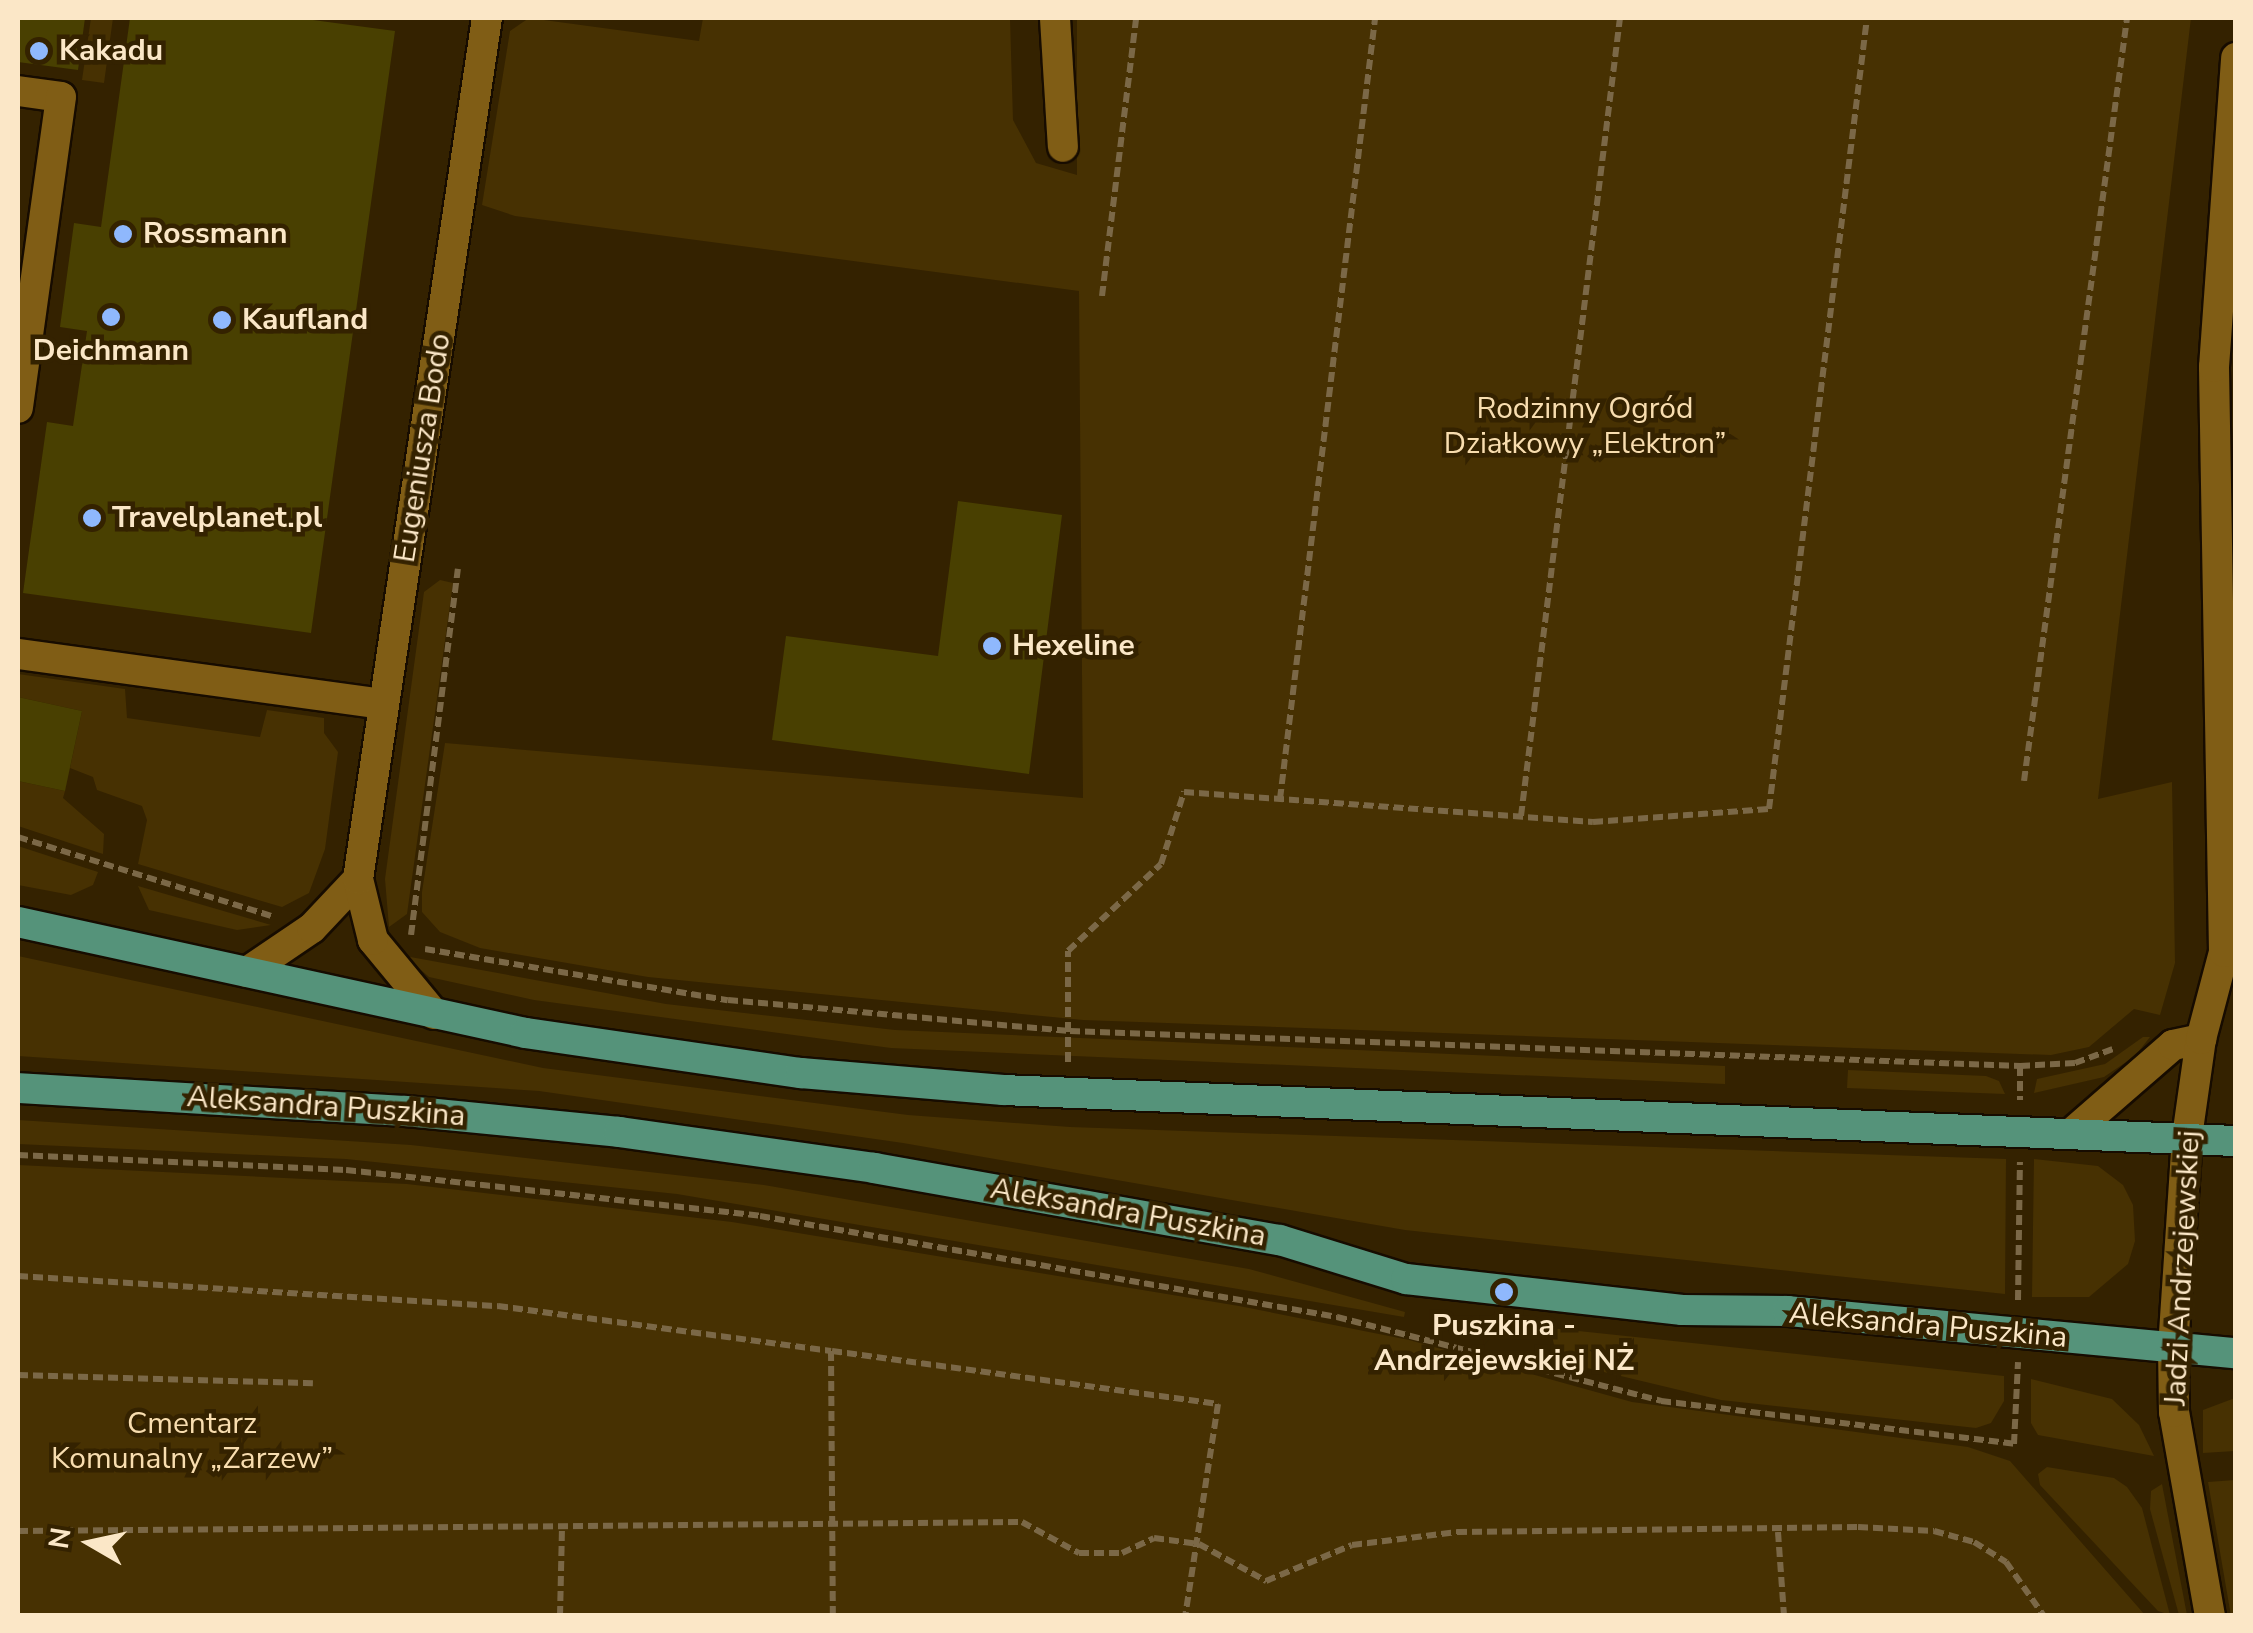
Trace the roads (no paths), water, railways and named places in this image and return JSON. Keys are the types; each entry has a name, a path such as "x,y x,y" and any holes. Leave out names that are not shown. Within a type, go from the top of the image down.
{"main road":[{"path":"18,922 434,1014 801,1073 1066,1093 2074,1131 2236,1141"},
{"name":"Aleksandra Puszkina","path":"18,1088 406,1111 619,1132 874,1168 1280,1240 1406,1279 1682,1310 1788,1312 2236,1353"}],"street":[{"name":"Eugeniusza Bodo","path":"434,1014 372,940 358,880 487,18"},
{"path":"1055,18 1063,147"},
{"name":"Jadzi Andrzejewskiej","path":"2210,1616 2174,1412 2173,1348 2187,1137 2201,1039 2224,952 2214,367 2236,58"},
{"path":"18,91 62,98 18,408"},
{"path":"18,654 384,704"},
{"path":"247,972 312,928 358,880"},
{"name":"Jadzi Andrzejewskiej","path":"2224,952 2236,986"},
{"path":"2074,1131 2173,1045 2201,1039"}],"place":[{"name":"Kakadu","path":"39,51"},
{"name":"Rossmann","path":"123,234"},
{"name":"Deichmann","path":"111,317"},
{"name":"Kaufland","path":"222,320"},
{"name":"Travelplanet.pl","path":"92,518"},
{"name":"Hexeline","path":"992,646"},
{"name":"Puszkina - Andrzejewskiej NŻ","path":"1504,1292"}],"park label":[{"name":"Rodzinny Ogród Działkowy „Elektron”","path":"1585,426"},
{"name":"Cmentarz Komunalny „Zarzew”","path":"192,1441"}]}
